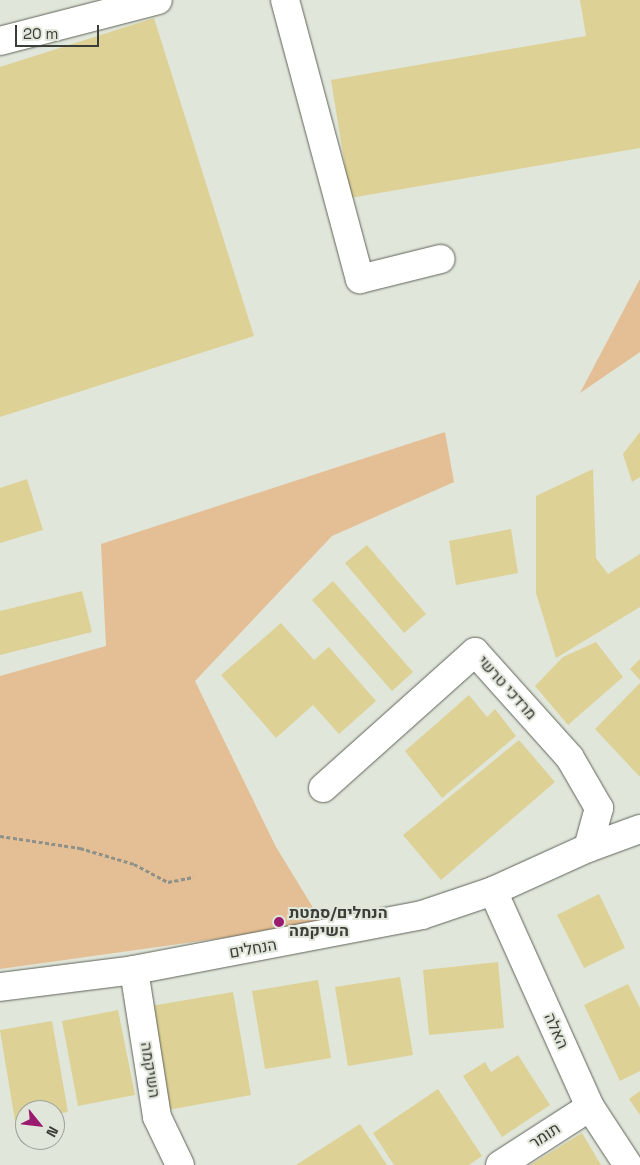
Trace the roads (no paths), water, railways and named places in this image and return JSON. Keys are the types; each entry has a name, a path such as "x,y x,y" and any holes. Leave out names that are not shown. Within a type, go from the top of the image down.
{"street":[{"path":"0,42 158,0"},
{"path":"285,0 360,279 441,259"},
{"name":"מרדכי טרשי","path":"323,788 475,652 570,758 599,808 588,848"},
{"name":"הנחלים","path":"0,987 134,970 403,919 493,891 588,848 640,830"},
{"name":"האלה","path":"493,891 590,1107 628,1165"},
{"name":"השיקמה","path":"134,970 157,1117 180,1165"},
{"name":"תומר","path":"500,1165 590,1107"}],"place":[{"name":"הנחלים/סמטת השיקמה","path":"279,922"}]}
